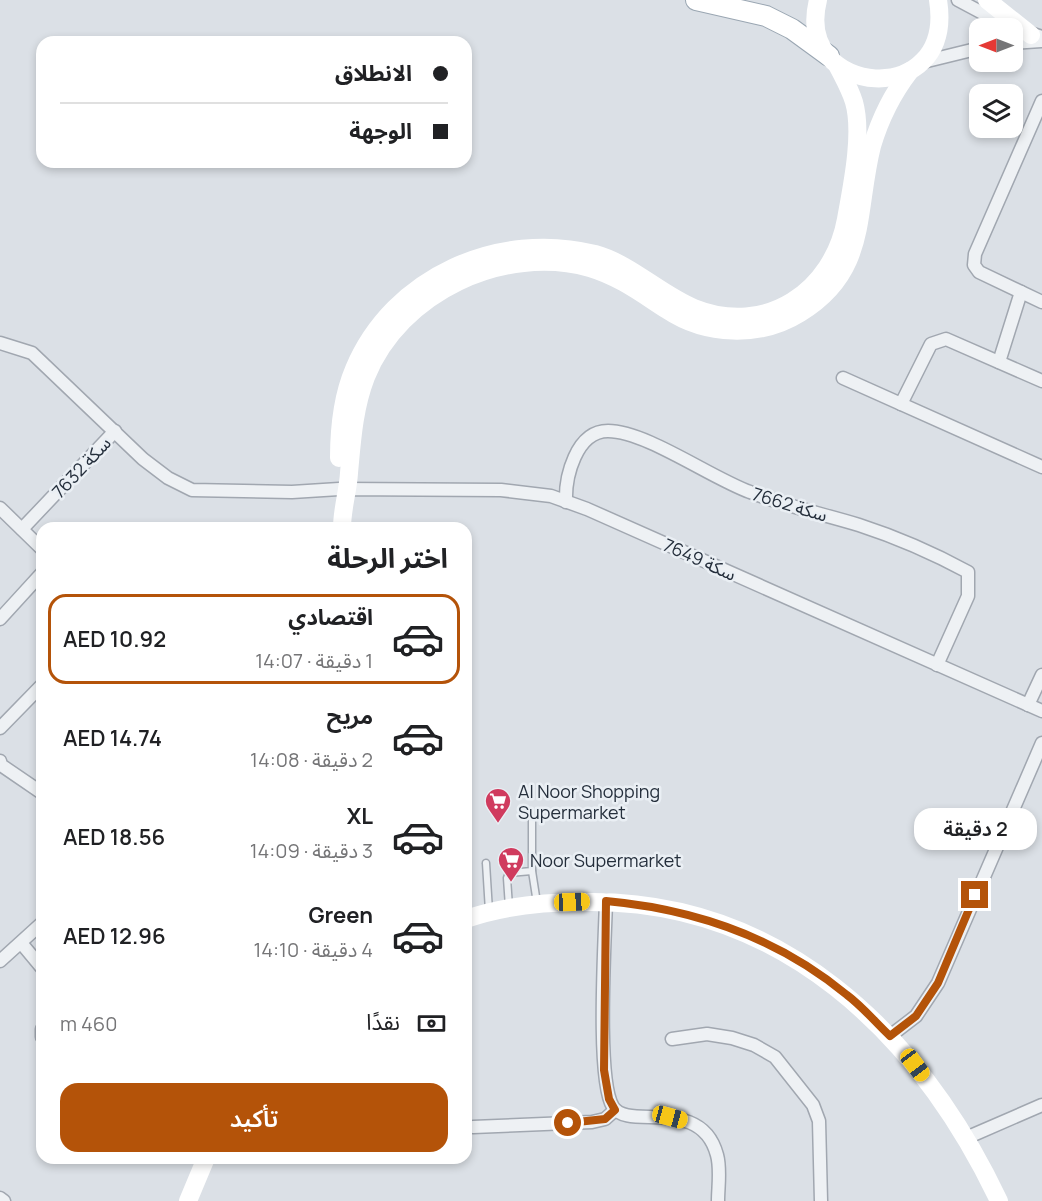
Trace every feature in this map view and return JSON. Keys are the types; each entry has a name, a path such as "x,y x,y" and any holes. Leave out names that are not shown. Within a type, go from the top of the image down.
{"main road":[{"path":"696,0 766,16 792,30 833,60"}],"street":[{"path":"342,522 340,424 346,390 355,367 378,329 394,309 425,283 460,264 497,251 526,248 556,248 596,255 645,278 695,308 743,316 768,314 811,288 827,270 839,247 853,175 856,129 854,103 833,60 820,43 815,11 818,0"},
{"path":"343,489 360,392 379,353 402,322 427,301 445,288 477,274 503,266 535,262 589,268 621,280 685,320 727,331 775,325 799,314 817,302 838,282 852,255 861,224 874,139 895,94 937,39 941,17 939,0"},
{"path":"958,0 1003,24 1038,38"},
{"path":"987,0 1038,38"},
{"path":"1023,41 1038,38"},
{"path":"833,60 854,75 873,80 893,78 917,67 969,51"},
{"path":"1042,101 1036,131 975,254 974,265 979,272 1042,302"},
{"path":"999,362 1021,292"},
{"path":"901,404 932,344 946,339 1042,381"},
{"name":"سكة 7649","path":"0,343 32,353 168,478 192,490 528,491 566,502 1042,711"},
{"path":"843,378 1042,467"},
{"name":"سكة 7632","path":"22,529 115,431"},
{"name":"سكة 7662","path":"566,502 565,485 586,438 606,431 631,434 749,492 861,526 921,549 968,572 968,596 938,664"},
{"path":"0,508 36,543"},
{"path":"0,619 36,580"},
{"path":"1028,705 1042,675"},
{"path":"0,728 36,691"},
{"path":"890,1036 916,1016 938,983 1042,743"},
{"path":"0,761 1,765 36,789"},
{"path":"606,901 604,1070 609,1099 615,1110 627,1115 670,1117 697,1126 714,1146 718,1158 718,1201"},
{"path":"472,914 537,904 606,901 651,906 689,915 759,939 819,973 849,996 890,1036 937,1093 966,1138 999,1201"},
{"path":"0,962 22,945 36,930"},
{"path":"22,945 36,961"},
{"path":"672,1039 707,1034 732,1038 754,1045 775,1057 813,1104 819,1121 821,1201"},
{"path":"966,1138 1042,1105"},
{"path":"473,1126 592,1122 605,1119 615,1110"},
{"path":"188,1201 203,1164"},
{"path":"0,1198 4,1201"}],"lane":[{"path":"532,821 532,871 537,904"},
{"path":"486,863 490,912"},
{"path":"509,908 507,878 509,873 532,871"}],"place":[{"name":"Al Noor Shopping Supermarket","path":"498,824"},
{"name":"Noor Supermarket","path":"511,883"}],"route":[{"path":"568,1123 605,1119 615,1110 609,1099 604,1070 606,901 651,906 689,915 728,926 759,939 819,973 849,996 890,1036 916,1016 938,983 975,895"}]}
